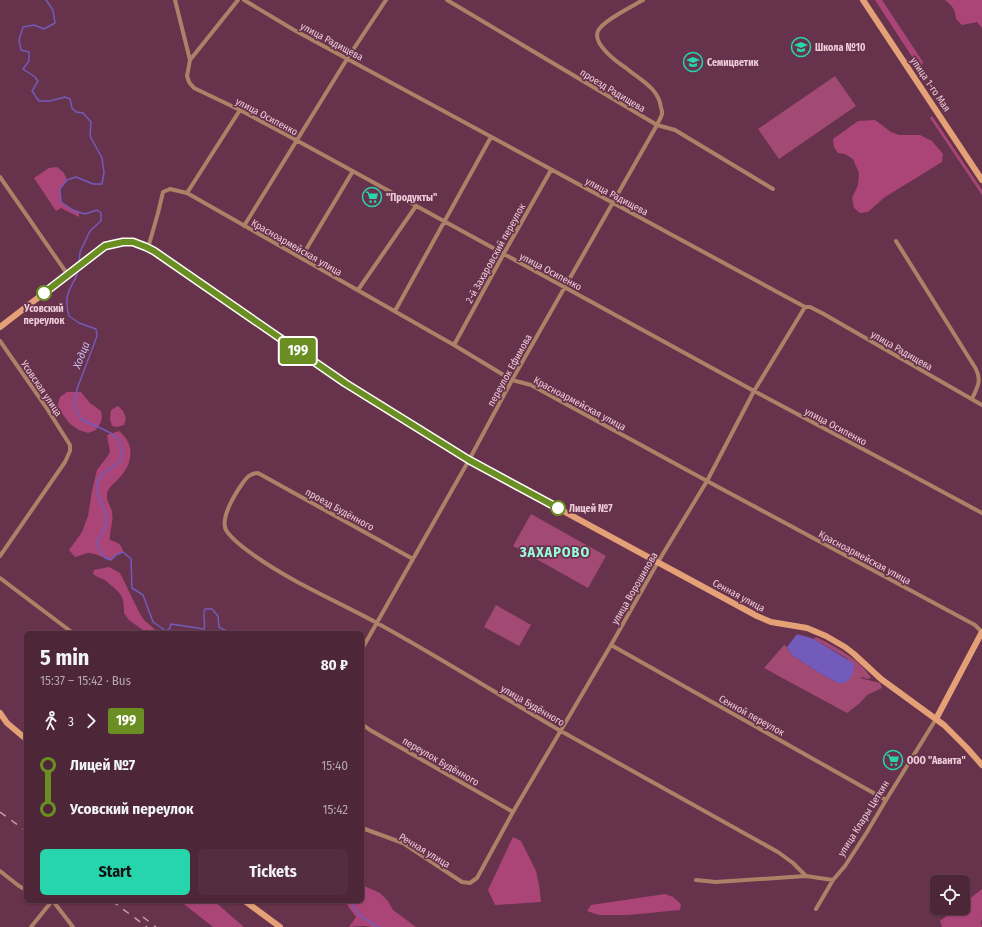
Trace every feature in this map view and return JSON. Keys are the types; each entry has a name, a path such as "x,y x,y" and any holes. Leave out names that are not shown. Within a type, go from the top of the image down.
{"street":[{"name":"улица Осипенко","path":"175,0 190,60 187,76 189,82 194,88 240,110 296,140 754,391 982,513"},
{"path":"190,60 238,0"},
{"name":"улица Радищева","path":"244,0 294,30 551,170 805,307 822,313 982,405"},
{"path":"244,226 347,58 386,0"},
{"name":"проезд Радищева","path":"447,0 657,125 674,130 773,189"},
{"name":"переулок Ефимова","path":"364,646 662,114 661,101 656,93 648,84 625,68 603,48 597,38 598,31 605,22 643,0"},
{"name":"улица 1-го Мая","path":"862,0 982,180"},
{"path":"187,193 240,110"},
{"path":"395,311 491,137"},
{"name":"2-й Захаровский переулок","path":"454,345 503,254 551,170"},
{"path":"301,258 353,171"},
{"path":"0,177 68,275 0,327"},
{"name":"Красноармейская улица","path":"148,248 163,192 170,189 187,193 395,311 512,380 531,385 975,625 982,632"},
{"path":"358,290 416,206"},
{"path":"896,241 976,369 979,376 979,382 972,399"},
{"name":"Сенная улица","path":"68,275 105,246 123,242 133,242 154,251 345,383 469,460 764,620 807,628 837,642 854,654 891,687 936,719 953,734 982,765"},
{"name":"улица Ворошилова","path":"477,878 560,730 707,481 754,391 805,307"},
{"name":"Усовская улица","path":"0,341 46,407 70,445 68,457 0,556"},
{"name":"улица Будённого","path":"258,473 253,473 247,477 228,507 225,518 225,528 241,546 292,579 377,623 560,730 778,852 793,863 806,876"},
{"name":"проезд Будённого","path":"258,473 413,559"},
{"path":"0,578 70,631"},
{"name":"улица Клары Цеткин","path":"816,909 833,880 848,861 867,832 936,719 982,632"},
{"name":"Сенной переулок","path":"611,645 886,800"},
{"path":"0,713 7,723 24,737"},
{"name":"переулок Будённого","path":"364,726 514,812"},
{"name":"Речная улица","path":"364,829 403,843 462,882 470,883 477,878"},
{"path":"0,871 24,889"},
{"path":"696,880 716,882 806,876 833,880"},
{"path":"31,927 51,903"},
{"path":"55,903 73,927"},
{"path":"248,903 280,927"}],"shaded area":[{"path":"875,0 882,0 923,62 920,69"},
{"path":"945,0 982,0 982,28 977,22 962,25 956,19 953,8"},
{"path":"835,76 856,106 779,159 758,129"},
{"path":"932,116 982,190 982,195 930,118"},
{"path":"875,120 891,132 899,135 920,135 932,141 943,154 942,162 885,197 868,212 860,213 854,208 852,198 858,185 859,173 853,159 845,154 838,153 834,147 833,139 858,121"},
{"path":"57,167 64,173 67,180 60,189 61,202 79,212 79,217 61,208 56,211 34,178 49,168"},
{"path":"67,392 81,392 90,403 101,411 101,422 96,430 88,433 79,430 70,424 57,407 60,397"},
{"path":"118,406 124,412 126,419 124,425 117,427 112,426 110,419 111,410"},
{"path":"119,431 125,436 130,448 130,460 122,475 107,492 107,498 112,511 110,540 119,544 123,552 116,555 111,560 88,553 75,557 69,550 82,532 88,516 97,470 110,452 107,435"},
{"path":"531,514 606,556 588,588 513,546"},
{"path":"109,567 120,573 144,620 157,631 144,631 129,620 124,613 121,595 105,580 93,574 94,570"},
{"path":"496,605 531,625 519,646 484,627"},
{"path":"797,634 814,639 853,663 853,673 849,680 844,683 838,683 792,655 787,647"},
{"path":"816,637 854,659 867,671 871,678 860,678 880,683 882,688 867,695 860,703 847,713 764,668 784,645 792,655 838,683 848,659 814,639"},
{"path":"513,837 521,841 536,871 541,902 495,905 488,890"},
{"path":"364,886 380,893 388,901 393,910 416,927 349,927 356,917 347,903 364,903"},
{"path":"982,889 982,927 942,927 940,921 948,915 970,915 970,898"},
{"path":"665,894 673,897 681,904 680,910 628,915 599,915 587,911 591,905"},
{"path":"183,903 216,903 244,927 213,927"}],"waterway":[{"name":"Ходца","path":"46,0 53,10 55,23 44,29 34,25 23,27 19,40 21,50 29,52 29,61 23,69 35,77 38,81 32,91 39,101 50,101 65,97 70,99 72,108 76,112 83,113 91,122 90,136 102,158 104,173 102,184 93,184 76,177 67,180 60,189 61,202 73,210 85,214 97,210 101,213 101,221 90,231 80,252 79,263"},
{"name":"Ходца","path":"78,270 67,297 69,316 79,323 96,329 97,336 77,389 74,404 81,419 109,432 119,440 121,445 121,461 104,474 97,483 97,492 106,515 104,528 97,541 99,549 105,558 111,560 116,555 123,552 131,559 132,588 143,595 153,622 166,631"},
{"name":"Ходца","path":"166,631 170,628 171,624 204,629 205,609 212,609 218,616 219,627 227,631"},
{"name":"Ходца","path":"352,903 358,914 379,927"}],"railway":[{"path":"0,812 24,830"},
{"path":"115,903 147,927"},
{"path":"143,917 156,927"}],"bus line":[{"name":"199","path":"44,293 105,246 115,243 133,242 146,247 154,251 345,383 469,460 558,508"}],"place":[{"name":"Школа №10","path":"801,47"},
{"name":"Семицветик","path":"693,62"},
{"name":"\"Продукты\"","path":"372,197"},
{"name":"Усовский переулок","path":"44,293"},
{"name":"Лицей №7","path":"558,508"},
{"name":"ООО \"Аванта\"","path":"893,760"}],"district":[{"name":"ЗАХАРОВО","path":"555,552"}]}
